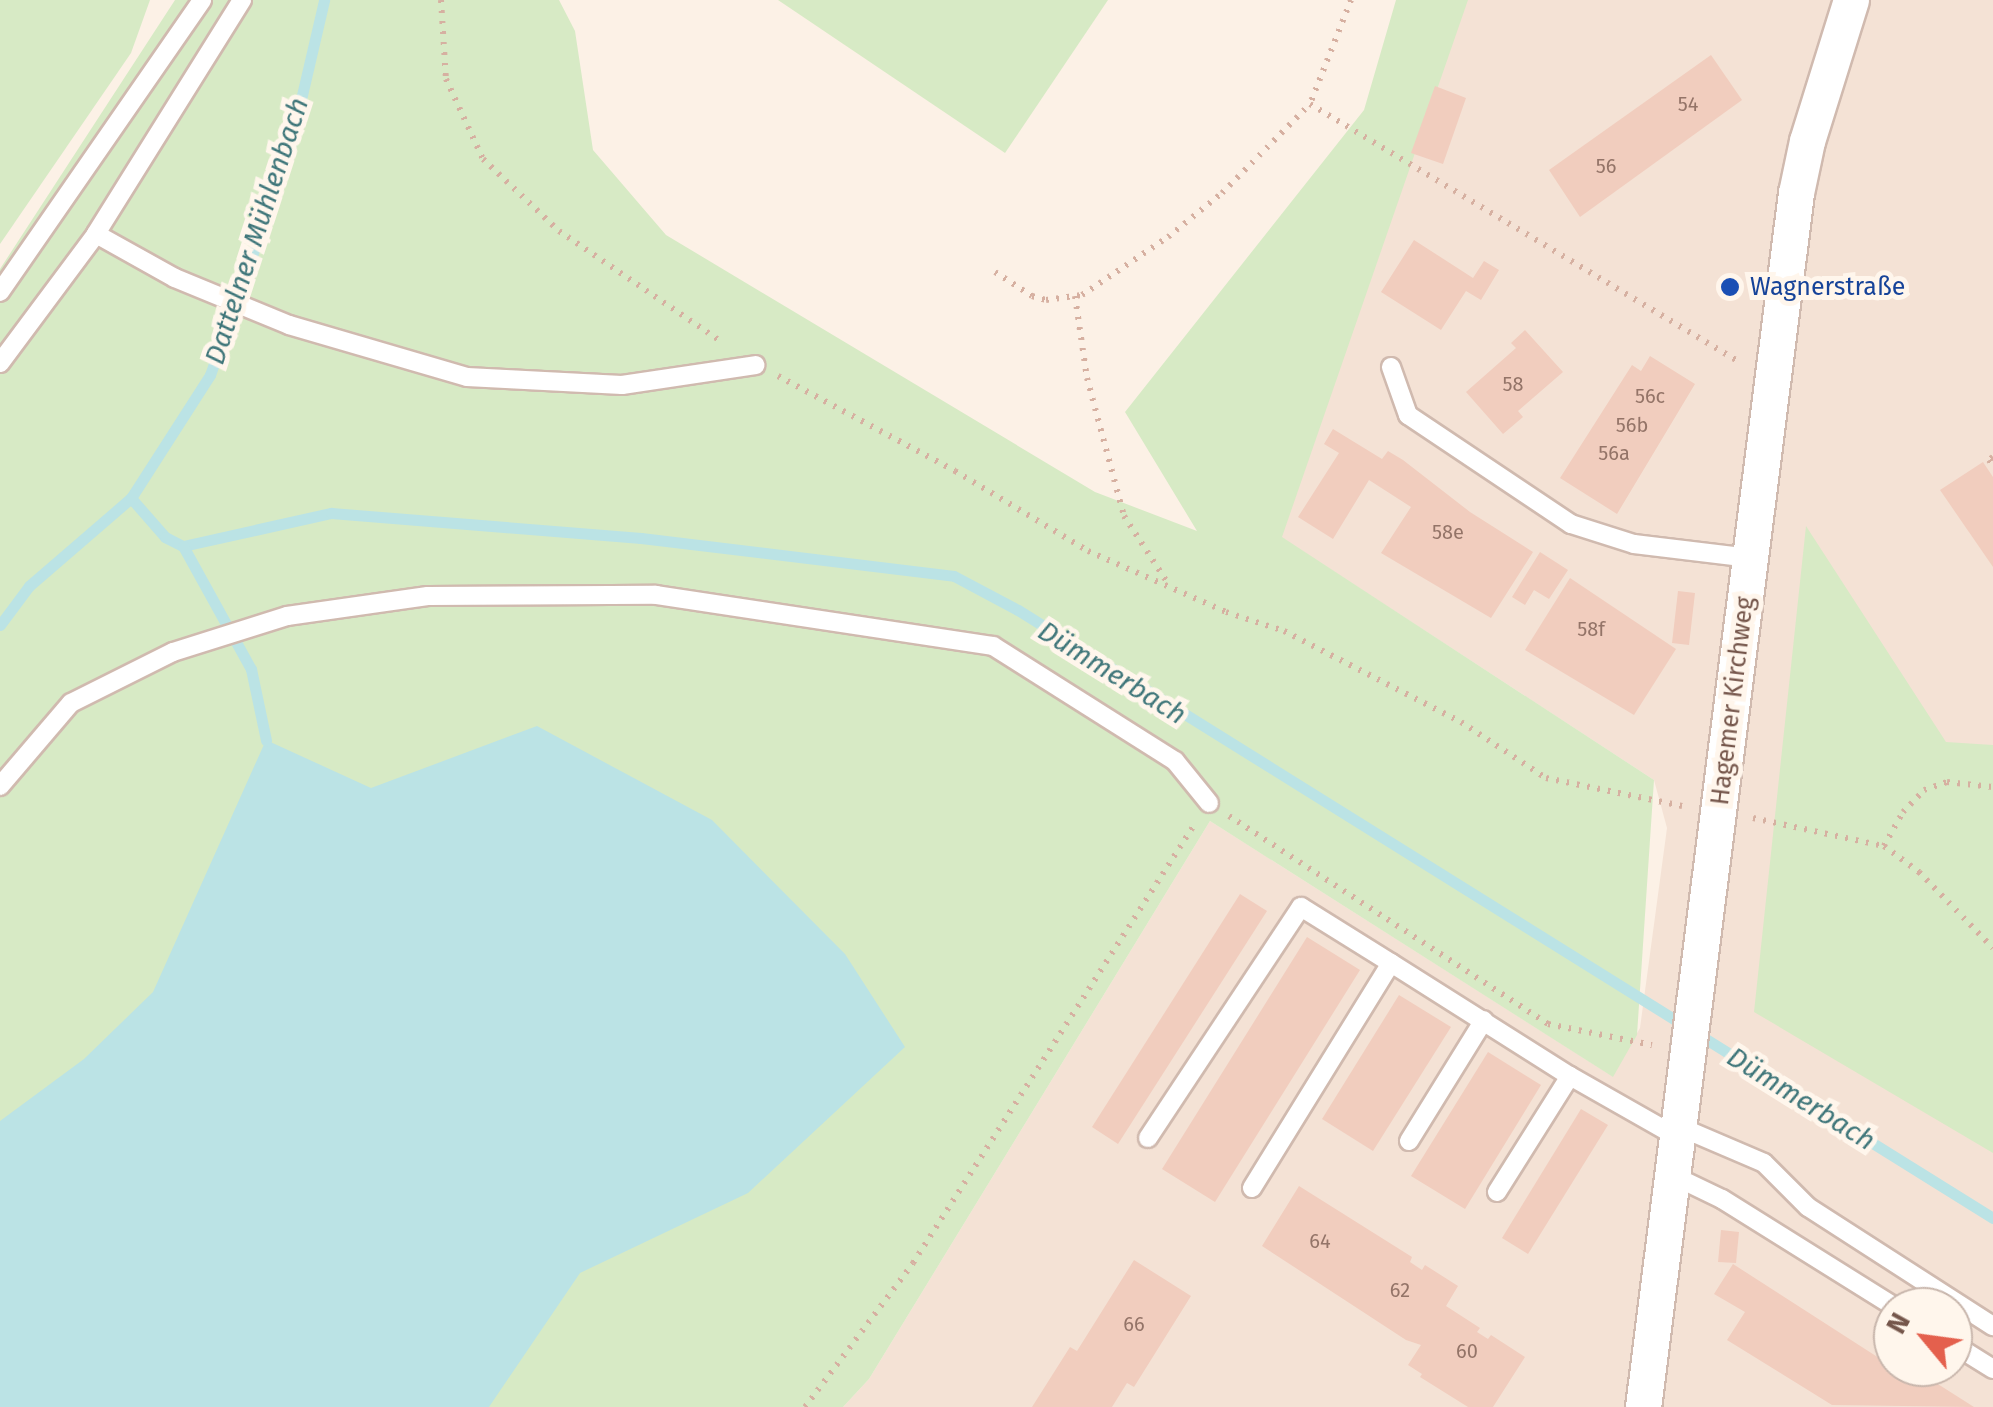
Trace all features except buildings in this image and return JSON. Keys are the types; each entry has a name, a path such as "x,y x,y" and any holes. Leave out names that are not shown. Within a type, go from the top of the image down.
{"street":[{"name":"Hagemer Kirchweg","path":"1643,1407 1772,382 1807,140 1851,0"}],"lane":[{"path":"0,292 202,0"},
{"path":"0,363 96,234 242,0"},
{"path":"96,234 174,278 290,325 467,377 622,385 756,365"},
{"path":"1390,367 1408,415 1571,524 1634,544 1750,558"},
{"path":"0,786 71,704 173,652 287,616 428,596 656,594 993,646 1175,761 1208,803"},
{"path":"1148,1138 1301,907 1570,1076 1679,1132 1764,1163 1808,1207 1993,1326"},
{"path":"1252,1188 1391,963"},
{"path":"1409,1141 1484,1020"},
{"path":"1497,1192 1570,1076"},
{"path":"1672,1174 1722,1199 1873,1293"}],"path":[{"path":"441,0 446,79 483,159 559,231 756,365 954,471 1088,551 1302,640 1462,722 1546,778 1610,794 1720,811 1884,846 1919,872 1993,948"},
{"path":"996,272 1032,296 1046,300 1074,296 1168,238 1222,193 1310,104 1351,0"},
{"path":"1310,104 1772,382"},
{"path":"1074,296 1087,378 1124,516 1172,588"},
{"path":"1993,458 1989,460 1993,466"},
{"path":"1884,846 1902,812 1924,790 1947,782 1993,787"}],"shaded area":[{"path":"1462,0 1993,0 1993,1407 843,1407 869,1379 1210,821 1612,1076 1640,1028 1667,828 1654,780 1281,537"}],"green space":[{"path":"0,0 150,0 131,53 0,244"},
{"path":"175,0 559,0 575,31 593,150 666,235 1095,492 1197,531 1125,412 1364,110 1396,0 1468,0 1282,537 1654,780 1637,1035 1613,1077 1210,821 869,1379 843,1407 0,1407 0,269"},
{"path":"778,0 1108,0 1005,153"},
{"path":"1806,526 1946,742 1993,745 1993,1153 1754,1012"}],"water":[{"path":"537,726 712,820 845,954 905,1047 748,1193 580,1273 489,1407 0,1407 0,1121 84,1059 153,992 266,740 371,788"}],"waterway":[{"name":"Dattelner Mühlenbach","path":"0,625 29,586 131,498 210,375 289,151 324,0"},
{"name":"Dümmerbach","path":"131,498 165,537 183,546 331,513 641,538 954,576 1018,610 1993,1218"},
{"path":"183,546 251,669 266,740"}],"place":[{"name":"Wagnerstraße","path":"1730,287"}]}
